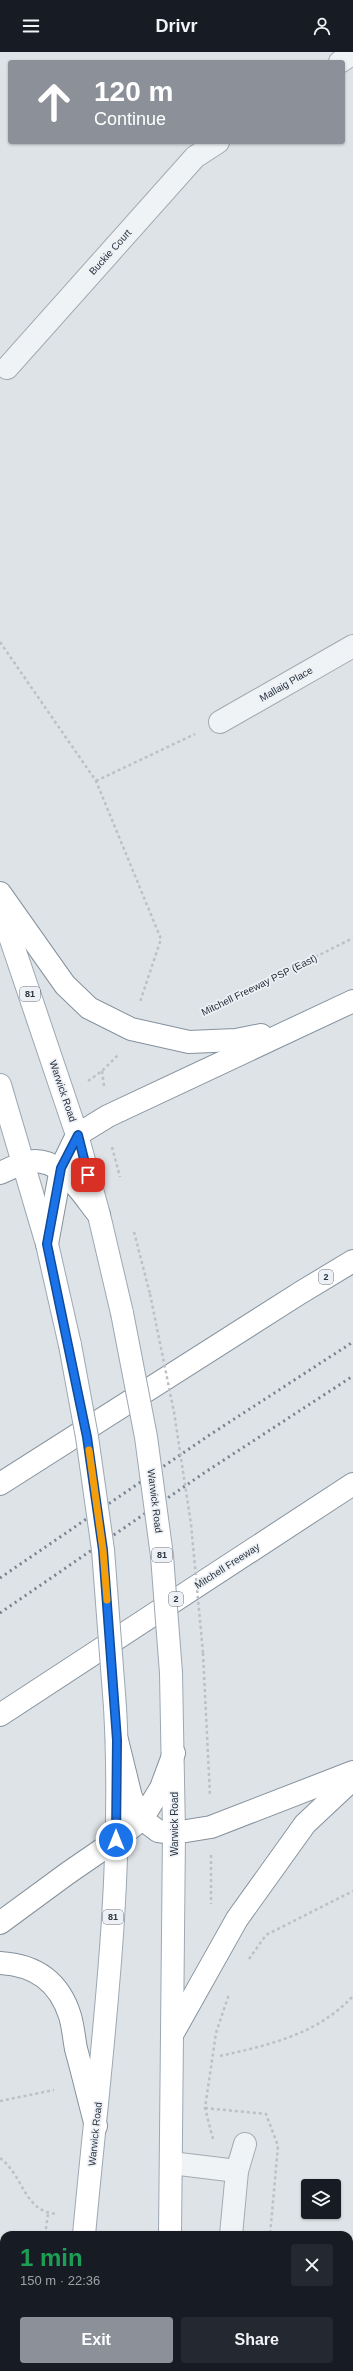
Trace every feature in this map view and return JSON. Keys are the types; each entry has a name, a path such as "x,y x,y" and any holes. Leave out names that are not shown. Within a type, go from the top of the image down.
{"main road":[{"path":"0,893 65,985 89,1008 118,1023 131,1029 189,1042 236,1040 286,1031"},
{"name":"Warwick Road","path":"0,907 78,1135 99,1215 122,1313 146,1437 162,1556 171,1673 174,1753 173,2033 170,2231"},
{"path":"47,1244 61,1168 78,1135 108,1116 286,1031 353,1001"},
{"name":"Warwick Road","path":"0,1085 47,1244 70,1345 87,1437 103,1550 115,1707 117,1740 114,1906 96,2126 85,2225"},
{"path":"0,1173 24,1163 43,1162 61,1168 99,1215"},
{"name":"2","path":"0,1484 300,1292 353,1261"},
{"name":"Mitchell Freeway","path":"0,1715 353,1484"},
{"path":"117,1740 131,1796 142,1819 158,1831 174,1833 212,1826 353,1772"},
{"path":"0,1923 116,1840 142,1819 161,1788 174,1753"},
{"path":"173,2033 237,1919 305,1824 353,1779"},
{"path":"0,1963 19,1964 35,1971 50,1982 61,1995 70,2016 96,2126"}],"street":[{"path":"343,60 353,54"},
{"name":"Buckie Court","path":"7,368 195,157 215,144"},
{"name":"Mallaig Place","path":"220,722 353,646"},
{"path":"231,2231 237,2171 245,2144"},
{"path":"171,2162 237,2171"}],"path":[{"path":"0,642 96,781 161,938 139,1006"},
{"path":"96,781 220,722"},
{"name":"Mitchell Freeway PSP (East)","path":"207,1012 353,938"},
{"path":"246,1964 266,1935 353,1891"},
{"path":"205,2108 216,2033 231,1989"},
{"path":"220,2056 274,2043 298,2035 320,2023 353,1996"},
{"path":"0,2101 54,2090"},
{"path":"0,2158 7,2164 35,2206 48,2214 85,2225"},
{"path":"46,2231 48,2214"}],"railway":[{"path":"0,1578 208,1436 353,1342"},
{"path":"0,1613 207,1471 353,1376"}],"slow traffic":[{"path":"89,1450 103,1550 107,1600"}],"route":[{"path":"88,1175 78,1135 61,1168 47,1244 70,1345 87,1437 103,1550 117,1740 116,1840"}]}
